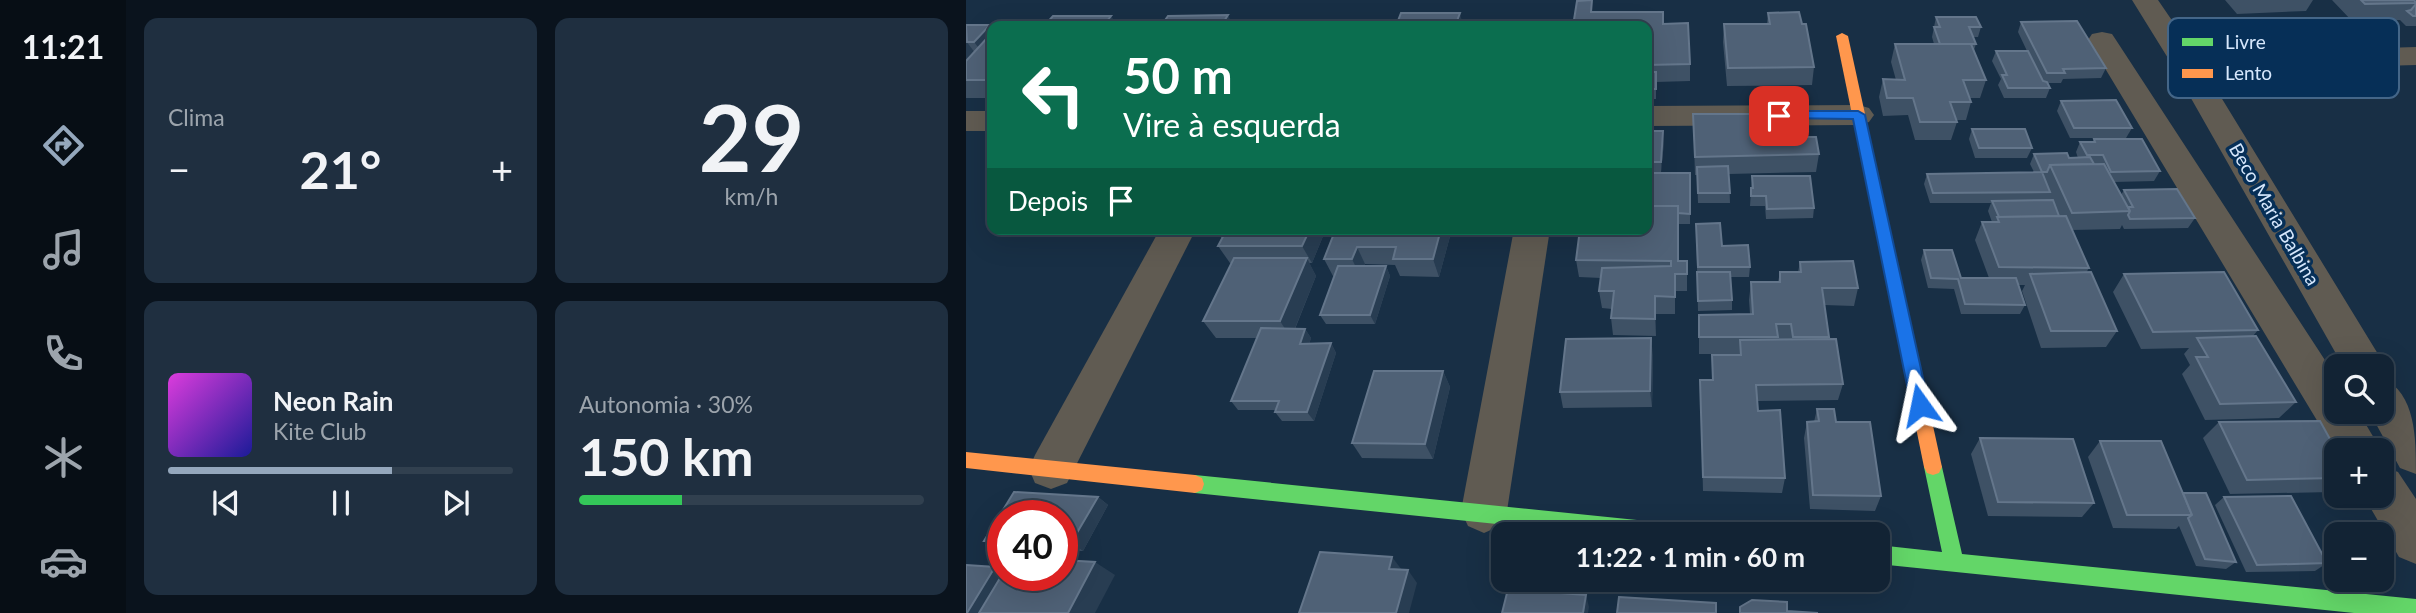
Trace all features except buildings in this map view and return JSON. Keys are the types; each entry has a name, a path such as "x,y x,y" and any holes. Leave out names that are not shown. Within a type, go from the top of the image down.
{"street":[{"name":"Beco Maria Balbina","path":"2144,0 2168,36"},
{"path":"1842,36 1954,564"},
{"path":"2102,40 2351,438"},
{"name":"Beco Maria Balbina","path":"2207,98 2357,354"},
{"path":"1652,116 1858,115"},
{"path":"966,121 987,121"},
{"path":"1051,468 1175,235"},
{"path":"1484,511 1531,235"},
{"path":"2394,416 2416,454"},
{"path":"966,460 1581,522"},
{"path":"2394,506 2416,541"},
{"path":"1890,556 2416,609"}],"traffic: fast":[{"path":"1933,467 1954,564"},
{"path":"1195,484 1568,522"},
{"path":"1890,556 2416,609"}],"traffic: slow":[{"path":"1842,36 1933,467"},
{"path":"966,460 1195,484"}],"route":[{"path":"1779,116 1858,115 1920,405"}]}
